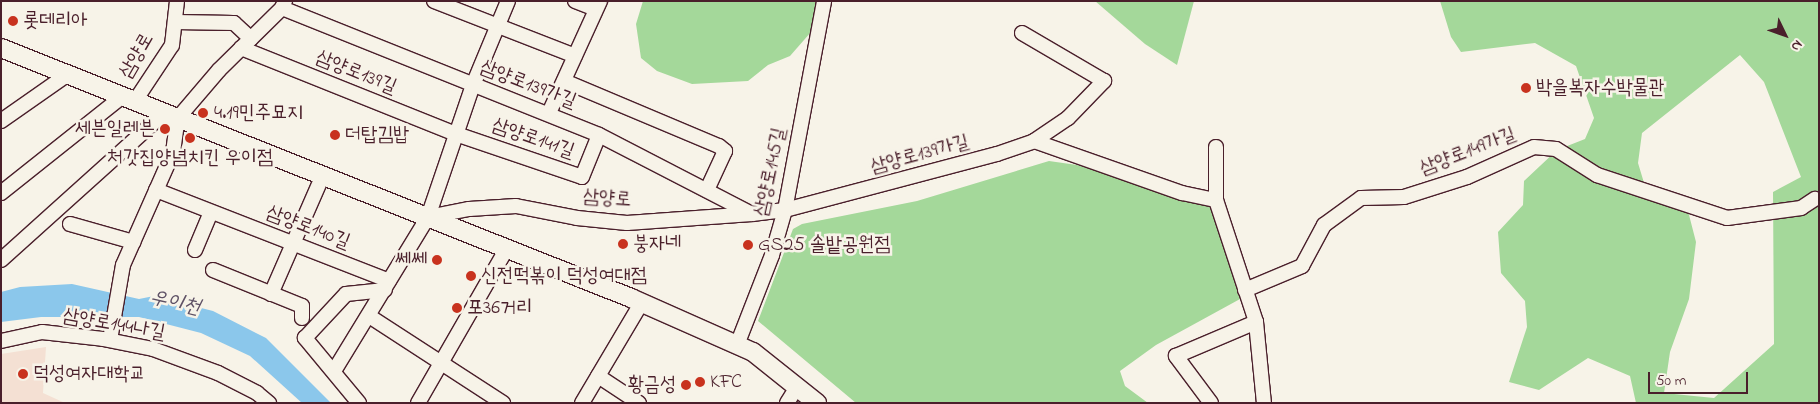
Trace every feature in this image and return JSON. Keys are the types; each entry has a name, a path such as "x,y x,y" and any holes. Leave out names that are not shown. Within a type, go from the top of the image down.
{"main road":[{"name":"삼양로","path":"1,48 642,302 752,352 817,403"},
{"path":"1,63 30,59"}],"street":[{"name":"삼양로","path":"129,98 172,45 177,1"},
{"path":"434,1 496,28 575,56"},
{"path":"334,371 428,217 473,84 508,1"},
{"name":"삼양로141길","path":"548,113 598,5 575,1"},
{"name":"삼양로145길","path":"737,345 772,255 785,210 824,1"},
{"path":"1,260 171,116 246,44 283,5"},
{"name":"삼양로139가길","path":"283,5 599,135 752,214"},
{"name":"삼양로139길","path":"174,22 234,23 246,44 456,134"},
{"name":"삼양로139가길","path":"785,210 958,166 1034,141 1068,118 1104,81 1022,33"},
{"path":"1,121 68,74"},
{"path":"564,81 719,146 725,151 707,190"},
{"path":"1,192 129,98"},
{"path":"110,340 122,265 173,152 171,116"},
{"name":"삼양로141길","path":"456,134 582,177 599,135"},
{"path":"1034,141 1182,193 1216,200"},
{"path":"1216,147 1216,200 1256,322 1264,403"},
{"name":"삼양로149가길","path":"1245,290 1302,266 1324,225 1361,198 1404,197 1467,177 1534,147 1556,149 1597,175 1728,218 1801,208 1815,198"},
{"path":"271,294 323,175"},
{"name":"삼양로140길","path":"156,190 293,244 387,286"},
{"name":"삼양로","path":"428,217 469,209 516,206 576,218 628,223 785,210"},
{"path":"195,250 211,212"},
{"path":"70,224 133,242"},
{"path":"418,403 442,365 507,248"},
{"path":"213,270 302,306 302,318"},
{"path":"359,403 305,338 346,294 387,286"},
{"path":"582,403 642,302"},
{"path":"369,316 503,403"},
{"path":"1211,403 1176,356 1256,322"},
{"name":"삼양로144나길","path":"1,341 42,332 110,340 153,349 218,373 257,392 269,403"},
{"path":"598,376 639,403"},
{"path":"787,403 797,387"}],"shaded area":[{"name":"덕성여자대학교","path":"46,347 43,393 65,403 1,403 1,354"}],"green space":[{"path":"643,1 828,1 825,16 790,56 768,65 748,81 692,84 657,71 641,58 636,24"},
{"path":"1095,1 1194,1 1177,65 1145,44"},
{"path":"1440,1 1819,1 1819,403 1636,403 1630,376 1588,358 1539,390 1509,382 1527,327 1525,301 1501,273 1498,232 1523,205 1524,181 1557,150 1585,139 1594,118 1576,66 1535,43 1461,52 1451,37","holes":["1740,55 1764,82 1801,177 1773,192 1774,344 1714,398 1664,393 1670,352 1689,299 1696,242 1688,211 1648,196 1638,163 1642,133"]},
{"path":"1049,161 1077,165 1216,206 1251,293 1156,345 1120,371 1125,386 1148,403 856,403 758,321 793,229 802,224 917,201"}],"water":[{"name":"우이천","path":"72,284 139,299 154,296 213,311 266,338 331,403 302,403 250,356 201,333 139,317 41,317 1,322 1,292 20,287"}],"place":[{"name":"롯데리아","path":"13,21"},
{"name":"박을복자수박물관","path":"1526,88"},
{"name":"4.19민주묘지","path":"203,113"},
{"name":"세븐일레븐","path":"165,129"},
{"name":"더탑김밥","path":"335,135"},
{"name":"처갓집양념치킨 우이점","path":"190,138"},
{"name":"붕자네","path":"623,244"},
{"name":"GS25 솔밭공원점","path":"748,245"},
{"name":"쎄쎄","path":"437,260"},
{"name":"신전떡볶이 덕성여대점","path":"471,276"},
{"name":"포36거리","path":"457,308"},
{"name":"덕성여자대학교","path":"23,374"},
{"name":"KFC","path":"700,382"},
{"name":"황금성","path":"686,385"}]}
